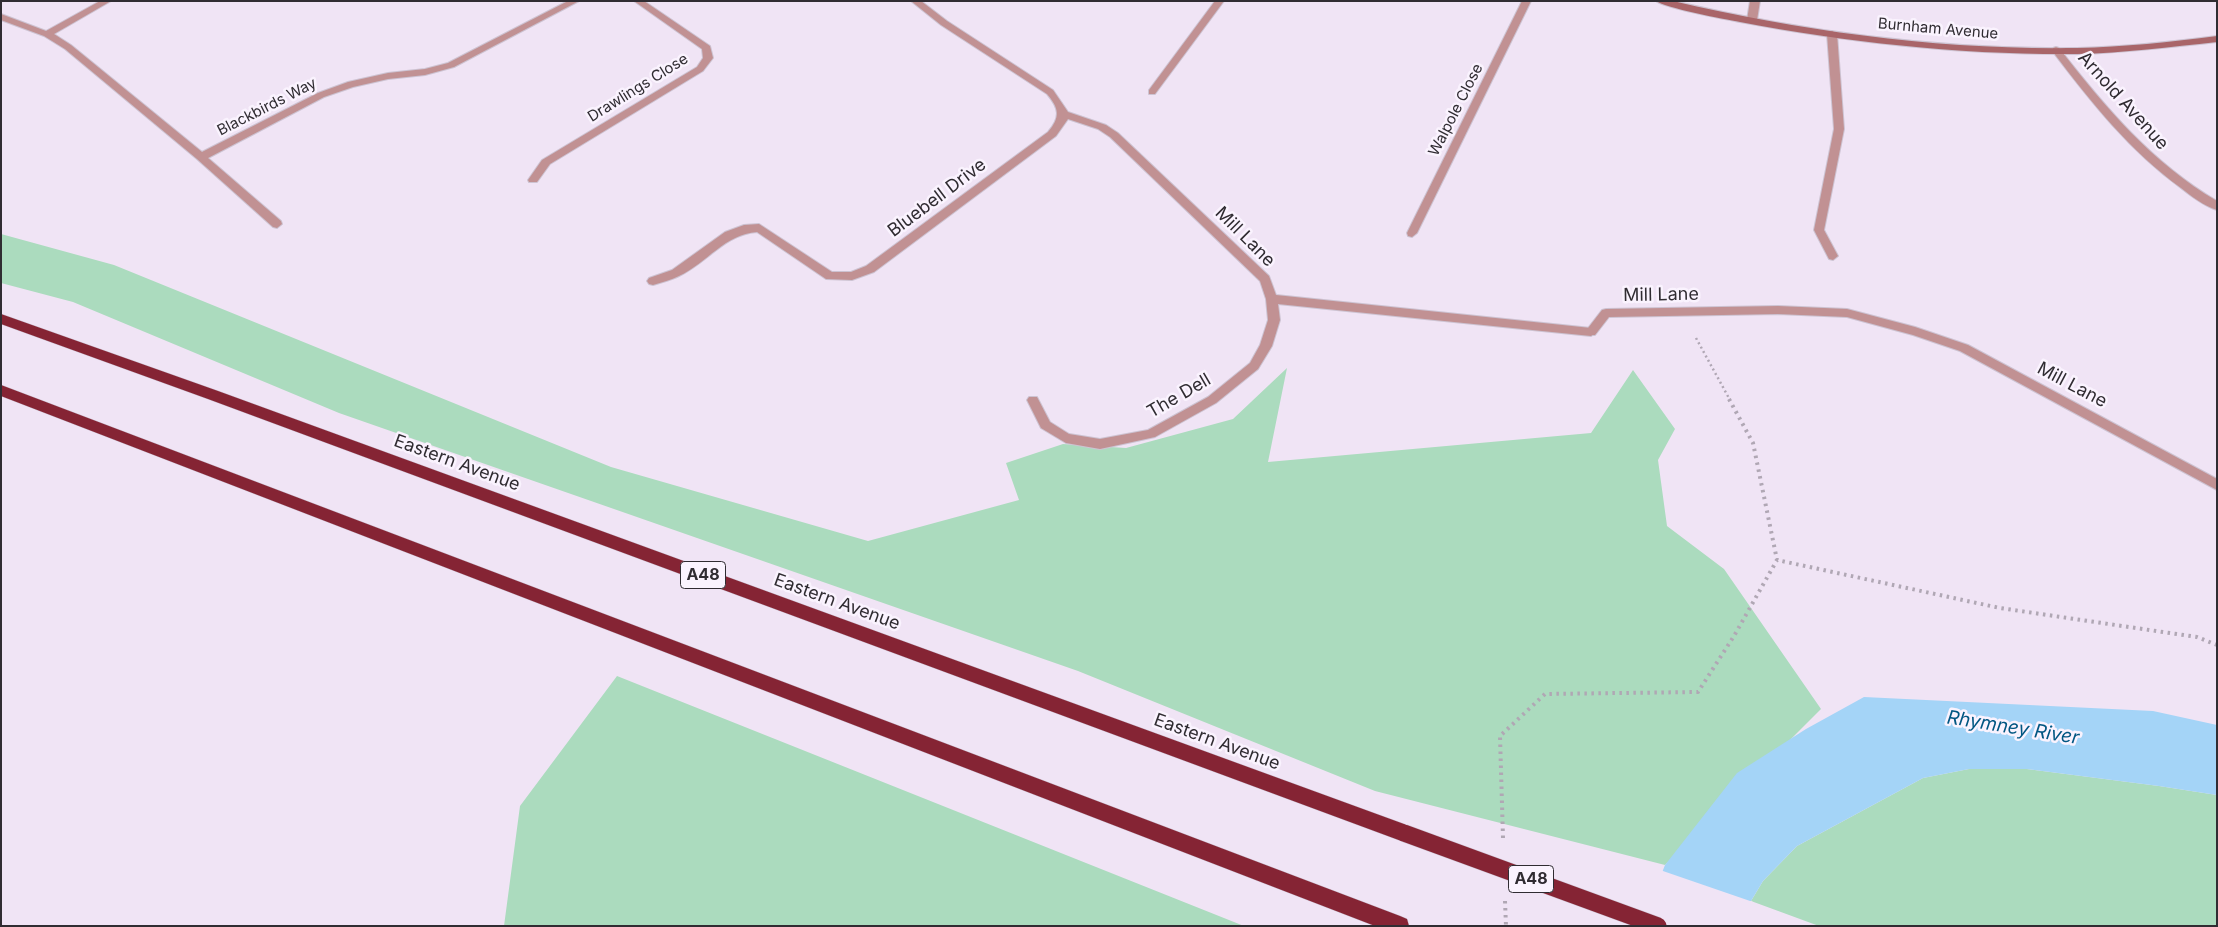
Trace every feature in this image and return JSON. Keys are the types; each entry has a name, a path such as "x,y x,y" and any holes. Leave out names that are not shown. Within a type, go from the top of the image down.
{"highway":[{"name":"Eastern Avenue","path":"1,319 1658,926"},
{"path":"1,390 1400,926"}],"street":[{"path":"47,34 107,1"},
{"name":"Blackbirds Way","path":"201,157 321,95 351,84 388,76 425,72 451,65 575,1"},
{"name":"Drawlings Close","path":"534,180 546,162 700,69 708,58 707,48 638,1"},
{"path":"915,1 944,23 1050,92 1061,104 1064,114"},
{"path":"1152,92 1220,1"},
{"name":"Walpole Close","path":"1412,232 1527,1"},
{"name":"Burnham Avenue","path":"1660,1 1832,34 1947,47 2056,50 2148,47 2217,40"},
{"path":"1752,20 1755,1"},
{"path":"1,17 47,34 68,47 201,157 278,224"},
{"path":"1832,34 1839,129 1819,230 1833,256"},
{"name":"Arnold Avenue","path":"2056,50 2142,152 2172,176 2217,206"},
{"name":"Bluebell Drive","path":"653,281 676,273 729,235 744,229 759,228 830,276 852,276 858,274 870,269 1052,134 1062,123 1064,114"},
{"name":"Mill Lane","path":"1064,114 1102,127 1114,136 1265,279 1272,299 1590,332 1606,313 1778,310 1847,313 1915,331 1964,348 2217,485"},
{"name":"The Dell","path":"1033,400 1045,425 1066,438 1100,444 1151,434 1212,400 1254,366 1266,346 1274,320 1272,299"}],"path":[{"path":"1503,840 1500,736 1545,694 1698,692 1734,636 1777,560 1753,443 1682,312"},
{"path":"1777,560 2000,608 2197,637 2217,645"},
{"path":"1505,897 1506,926"}],"green space":[{"path":"1,234 114,265 611,467 868,541 1019,500 1006,463 1063,444 1126,448 1233,419 1287,368 1268,462 1591,433 1633,370 1675,429 1658,460 1667,526 1724,569 1821,709 1665,865 1375,791 1078,671 339,413 73,302 1,283"},
{"path":"617,676 1244,926 504,926 520,806"},
{"path":"1969,769 2027,769 2217,795 2217,926 1819,926 1751,901 1763,881 1797,846 1923,778"}],"water":[{"name":"Rhymney River","path":"1864,697 2153,711 2217,725 2217,795 2027,769 1969,769 1923,778 1797,846 1763,881 1751,901 1641,926 1665,865 1737,773 1806,729"}],"pier":[{"path":"1660,870 1753,902 1744,926 1638,926"}]}
